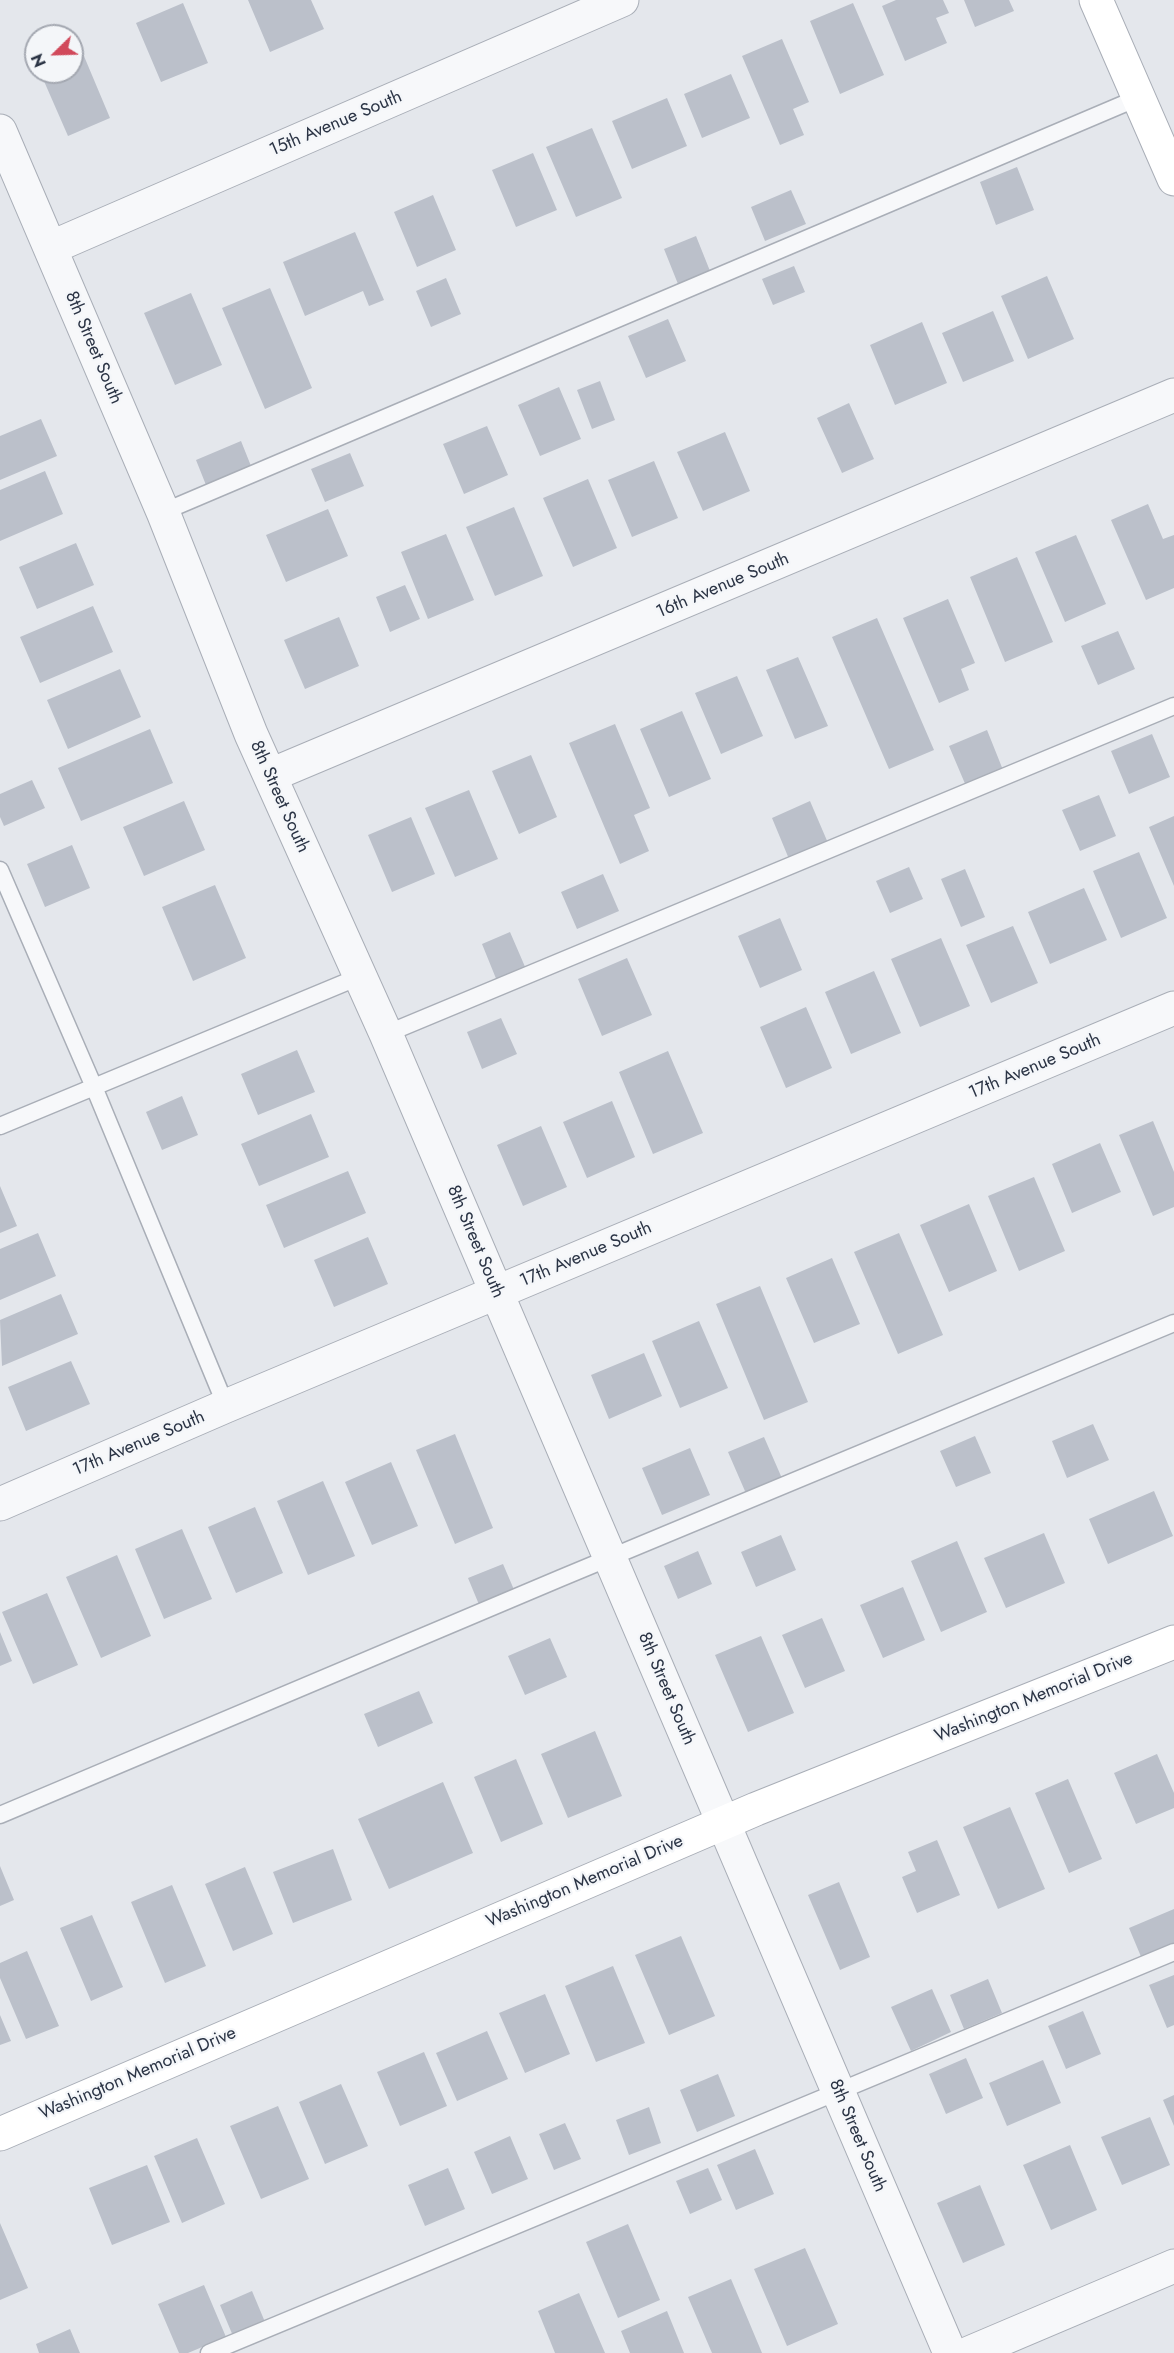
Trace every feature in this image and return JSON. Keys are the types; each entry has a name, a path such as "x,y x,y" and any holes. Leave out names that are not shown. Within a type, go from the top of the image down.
{"street":[{"name":"15th Avenue South","path":"50,248 622,0"},
{"path":"1096,0 1174,179"},
{"name":"8th Street South","path":"0,131 9,178 50,248 163,512 251,734 361,976 950,2353"},
{"name":"16th Avenue South","path":"271,775 1174,395"},
{"name":"17th Avenue South","path":"0,1504 226,1406 1174,1008"},
{"name":"Washington Memorial Drive","path":"0,2134 723,1823 1174,1642"},
{"path":"969,2353 1174,2266"}],"lane":[{"path":"163,512 1140,97"},
{"path":"386,1034 1174,706"},
{"path":"0,870 94,1087 226,1406"},
{"path":"0,1126 361,976"},
{"path":"0,1815 1174,1323"},
{"path":"209,2353 1174,1952"}],"building":[{"path":"248,0 311,0 324,29 270,52"},
{"path":"896,0 943,0 949,13 936,18 947,43 905,61 882,6"},
{"path":"964,0 1009,0 1014,11 975,27"},
{"path":"183,3 208,63 161,82 136,23"},
{"path":"853,3 884,75 840,94 810,21"},
{"path":"782,39 809,102 793,109 804,135 780,145 742,56"},
{"path":"84,56 110,118 68,136 45,84 84,84"},
{"path":"731,74 750,118 702,138 684,94"},
{"path":"667,98 687,146 632,169 612,121"},
{"path":"592,128 622,198 576,217 546,147"},
{"path":"533,153 557,210 516,227 492,170"},
{"path":"1017,167 1034,210 996,225 980,182"},
{"path":"791,190 806,224 765,241 751,207"},
{"path":"433,195 456,250 417,267 394,212"},
{"path":"355,232 384,300 369,306 363,291 305,316 283,262"},
{"path":"696,236 710,271 678,284 664,249"},
{"path":"794,266 805,292 773,305 762,279"},
{"path":"1047,276 1074,339 1028,359 1001,296"},
{"path":"446,278 461,314 431,327 416,291"},
{"path":"270,288 312,388 265,409 222,308"},
{"path":"191,293 222,365 175,385 144,313"},
{"path":"993,311 1014,361 963,382 942,333"},
{"path":"668,319 686,361 646,378 628,336"},
{"path":"922,322 947,383 895,405 870,345"},
{"path":"600,381 615,420 592,429 577,390"},
{"path":"559,387 581,439 540,456 518,405"},
{"path":"849,403 874,459 842,473 817,418"},
{"path":"41,419 57,456 0,480 0,436"},
{"path":"487,426 508,475 464,494 443,444"},
{"path":"725,432 750,491 703,511 677,452"},
{"path":"241,441 251,466 206,485 196,460"},
{"path":"350,453 364,486 325,502 311,469"},
{"path":"654,461 678,518 632,537 608,480"},
{"path":"45,471 63,514 0,541 0,490"},
{"path":"588,479 617,548 573,567 543,498"},
{"path":"1148,504 1163,539 1174,535 1174,588 1146,600 1111,520"},
{"path":"514,507 543,576 495,596 466,527"},
{"path":"328,509 348,556 286,582 266,535"},
{"path":"446,534 474,600 428,619 401,552"},
{"path":"1076,535 1106,604 1065,622 1035,552"},
{"path":"76,543 94,585 37,609 19,567"},
{"path":"1017,557 1053,642 1005,662 970,577"},
{"path":"405,585 420,619 390,632 376,597"},
{"path":"948,599 975,663 961,669 969,690 939,703 903,618"},
{"path":"93,606 113,652 40,683 20,637"},
{"path":"339,617 359,666 305,689 284,640"},
{"path":"877,618 934,750 889,769 832,637"},
{"path":"1118,631 1135,669 1098,685 1081,646"},
{"path":"798,657 828,726 795,739 766,670"},
{"path":"120,669 141,717 68,749 47,700"},
{"path":"737,676 763,736 721,754 695,693"},
{"path":"682,711 711,779 669,797 640,729"},
{"path":"615,724 650,808 634,815 649,851 620,864 569,743"},
{"path":"150,729 173,783 81,821 58,768"},
{"path":"987,730 1003,770 966,786 949,746"},
{"path":"1152,734 1170,777 1129,794 1111,751"},
{"path":"531,755 557,817 519,834 492,771"},
{"path":"32,780 45,808 4,826 0,817 0,794"},
{"path":"469,790 498,859 455,877 425,808"},
{"path":"1099,795 1116,836 1080,851 1062,810"},
{"path":"184,801 205,850 144,876 123,827"},
{"path":"810,801 828,843 789,859 772,818"},
{"path":"1174,816 1174,886 1149,827"},
{"path":"411,817 435,874 392,892 368,835"},
{"path":"72,845 90,888 45,907 27,864"},
{"path":"1139,852 1167,918 1121,938 1093,871"},
{"path":"909,867 923,899 890,913 876,881"},
{"path":"965,869 985,917 961,927 941,879"},
{"path":"603,874 619,911 577,929 561,892"},
{"path":"215,885 246,958 193,981 162,907"},
{"path":"1084,888 1107,940 1050,964 1028,912"},
{"path":"780,918 802,970 760,988 738,936"},
{"path":"1013,926 1038,983 991,1003 966,945"},
{"path":"510,932 526,969 497,981 482,944"},
{"path":"941,938 970,1006 920,1027 891,959"},
{"path":"627,958 652,1015 602,1036 578,979"},
{"path":"874,971 901,1033 851,1054 825,992"},
{"path":"806,1007 832,1068 786,1088 760,1027"},
{"path":"501,1018 517,1054 482,1069 467,1032"},
{"path":"297,1050 315,1092 258,1115 241,1074"},
{"path":"668,1051 703,1133 653,1154 619,1072"},
{"path":"182,1096 198,1135 162,1150 146,1112"},
{"path":"612,1101 635,1157 587,1178 563,1122"},
{"path":"311,1114 329,1157 259,1186 241,1144"},
{"path":"1153,1121 1174,1172 1174,1207 1153,1216 1119,1135"},
{"path":"541,1126 567,1187 523,1206 497,1145"},
{"path":"1100,1143 1121,1192 1072,1213 1052,1164"},
{"path":"348,1171 366,1213 284,1248 266,1205"},
{"path":"1034,1177 1065,1251 1019,1271 988,1196"},
{"path":"0,1186 17,1226 0,1233"},
{"path":"969,1204 997,1271 949,1292 920,1225"},
{"path":"38,1233 56,1276 0,1300 0,1249"},
{"path":"899,1233 943,1335 898,1354 854,1252"},
{"path":"368,1237 388,1284 334,1307 314,1260"},
{"path":"832,1258 860,1324 814,1343 786,1278"},
{"path":"760,1286 808,1402 764,1420 716,1304"},
{"path":"61,1294 78,1334 2,1366 0,1320"},
{"path":"699,1321 728,1388 680,1408 652,1341"},
{"path":"644,1353 662,1396 609,1419 591,1375"},
{"path":"71,1361 90,1404 26,1431 8,1387"},
{"path":"1093,1424 1109,1460 1067,1478 1052,1441"},
{"path":"455,1434 493,1528 455,1544 416,1450"},
{"path":"975,1436 991,1473 956,1487 940,1451"},
{"path":"764,1437 784,1483 748,1498 728,1452"},
{"path":"690,1448 710,1495 662,1515 642,1468"},
{"path":"391,1462 418,1526 372,1545 345,1482"},
{"path":"323,1481 355,1556 308,1575 277,1501"},
{"path":"1154,1491 1173,1536 1108,1564 1089,1519"},
{"path":"255,1507 283,1573 236,1593 208,1527"},
{"path":"182,1529 212,1599 164,1619 135,1549"},
{"path":"1044,1533 1065,1583 1006,1608 984,1558"},
{"path":"781,1535 796,1570 756,1587 741,1552"},
{"path":"957,1541 987,1612 941,1632 911,1561"},
{"path":"698,1551 712,1584 678,1599 664,1566"},
{"path":"117,1555 151,1636 101,1658 66,1577"},
{"path":"503,1564 515,1592 480,1607 468,1578"},
{"path":"903,1587 925,1640 883,1658 860,1605"},
{"path":"47,1593 78,1665 33,1684 2,1612"},
{"path":"822,1618 845,1671 805,1688 782,1635"},
{"path":"0,1632 12,1661 0,1666"},
{"path":"761,1636 794,1713 748,1732 715,1655"},
{"path":"550,1638 567,1677 525,1695 508,1656"},
{"path":"419,1691 433,1723 378,1747 364,1714"},
{"path":"595,1731 622,1796 568,1818 541,1754"},
{"path":"1157,1754 1174,1793 1174,1808 1136,1824 1114,1773"},
{"path":"516,1759 543,1824 501,1842 474,1777"},
{"path":"1068,1779 1102,1859 1069,1873 1035,1793"},
{"path":"443,1782 473,1853 389,1889 358,1819"},
{"path":"1010,1807 1045,1889 998,1909 963,1827"},
{"path":"937,1840 960,1895 917,1913 902,1877 916,1871 908,1852"},
{"path":"333,1849 352,1900 293,1923 273,1872"},
{"path":"0,1866 14,1900 0,1906"},
{"path":"245,1867 273,1934 233,1951 205,1884"},
{"path":"839,1882 870,1957 840,1970 808,1895"},
{"path":"172,1885 206,1966 165,1983 131,1902"},
{"path":"1174,1909 1174,1945 1142,1959 1129,1928"},
{"path":"92,1915 123,1987 91,2001 60,1928"},
{"path":"681,1936 715,2016 669,2035 635,1955"},
{"path":"27,1951 59,2026 26,2039 0,1978 0,1963"},
{"path":"613,1966 645,2043 596,2062 565,1986"},
{"path":"1174,1975 1174,2025 1167,2028 1149,1985"},
{"path":"988,1979 1002,2013 964,2029 950,1995"},
{"path":"932,1989 951,2032 911,2051 891,2007"},
{"path":"545,1994 570,2054 525,2073 499,2013"},
{"path":"1083,2011 1101,2054 1066,2069 1048,2026"},
{"path":"0,2015 11,2041 0,2045"},
{"path":"487,2031 508,2079 457,2101 436,2053"},
{"path":"424,2052 447,2106 400,2126 377,2072"},
{"path":"966,2058 983,2098 946,2114 929,2074"},
{"path":"1043,2060 1061,2103 1007,2126 989,2083"},
{"path":"718,2074 735,2116 697,2132 680,2090"},
{"path":"341,2084 368,2146 325,2164 299,2102"},
{"path":"1174,2095 1174,2126 1163,2100"},
{"path":"278,2106 309,2179 261,2199 230,2126"},
{"path":"649,2107 661,2143 629,2155 616,2120"},
{"path":"1150,2117 1170,2165 1122,2185 1101,2137"},
{"path":"565,2123 581,2159 554,2170 539,2134"},
{"path":"510,2136 528,2179 492,2194 474,2152"},
{"path":"197,2138 225,2204 182,2223 154,2156"},
{"path":"1070,2145 1097,2210 1051,2230 1023,2165"},
{"path":"755,2149 774,2194 736,2210 717,2165"},
{"path":"147,2165 170,2222 112,2245 89,2188"},
{"path":"448,2168 465,2209 425,2226 408,2185"},
{"path":"708,2168 722,2200 690,2214 676,2181"},
{"path":"980,2185 1005,2245 963,2263 937,2203"},
{"path":"0,2223 28,2288 0,2300"},
{"path":"628,2224 660,2300 618,2318 586,2242"},
{"path":"805,2248 838,2324 787,2346 754,2269"},
{"path":"731,2279 762,2353 712,2353 688,2297"},
{"path":"204,2285 226,2337 188,2353 179,2353 158,2304"},
{"path":"252,2291 265,2322 233,2336 220,2305"},
{"path":"579,2293 605,2353 555,2353 538,2311"},
{"path":"667,2311 684,2353 630,2353 621,2331"},
{"path":"70,2329 80,2353 39,2353 36,2344"}]}
